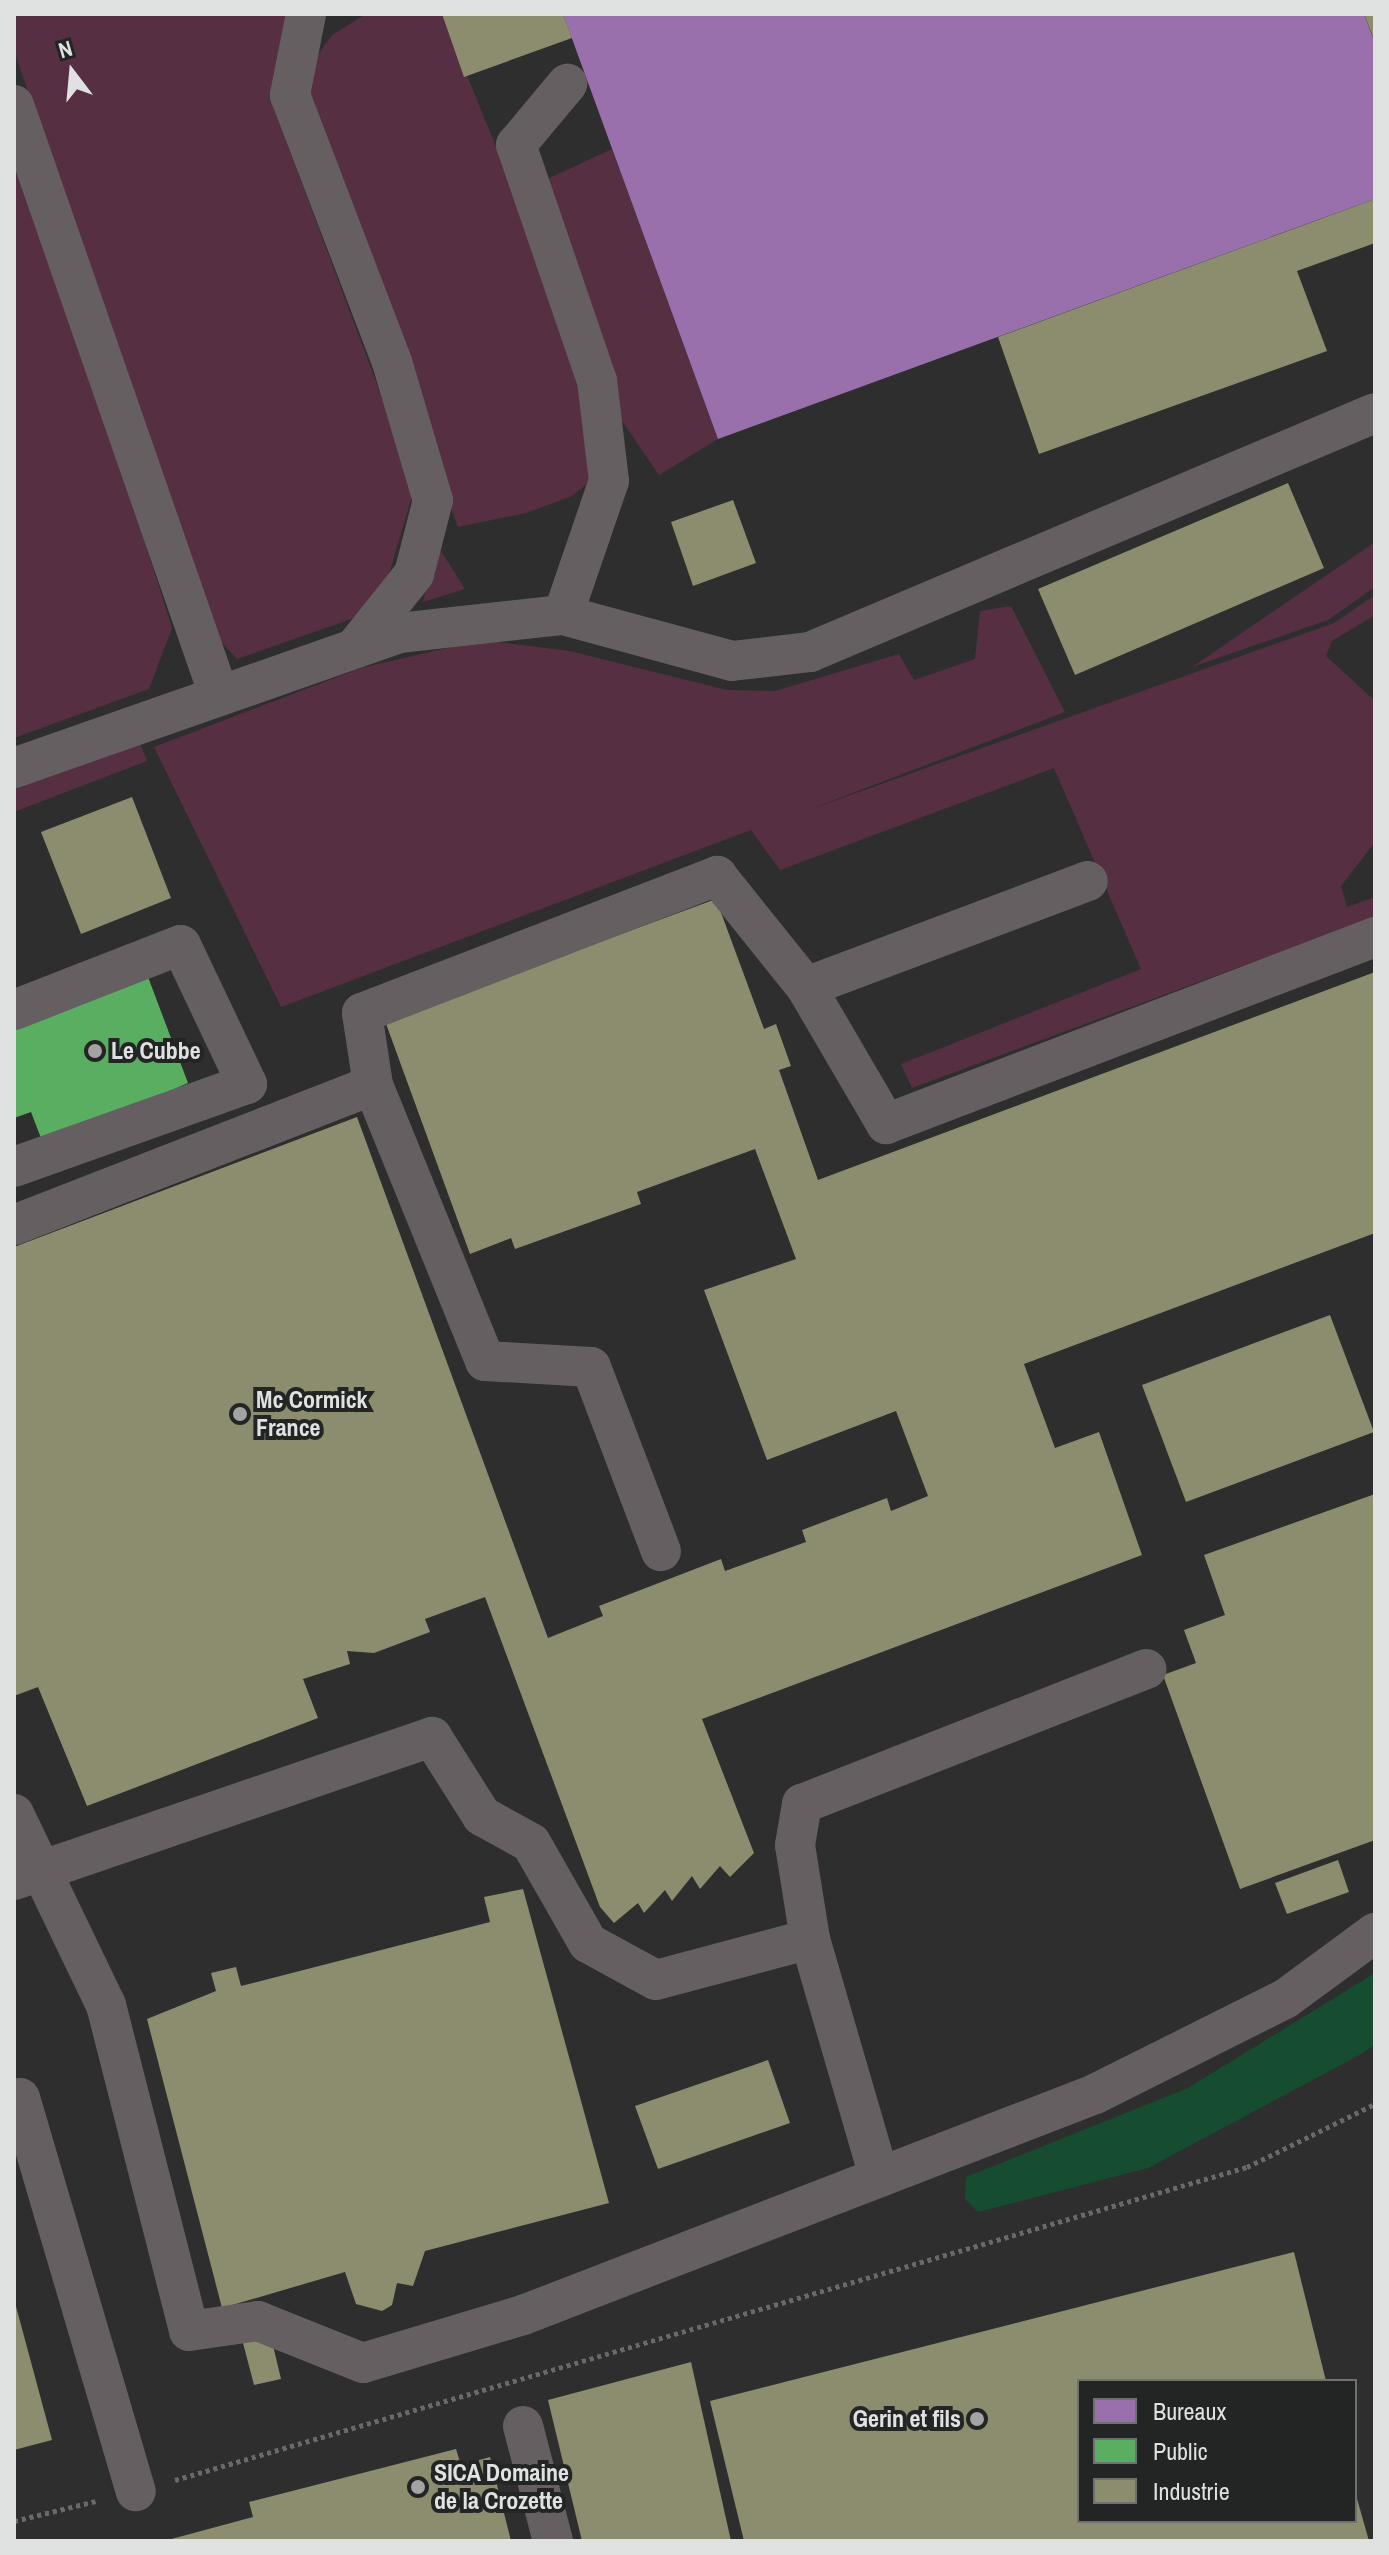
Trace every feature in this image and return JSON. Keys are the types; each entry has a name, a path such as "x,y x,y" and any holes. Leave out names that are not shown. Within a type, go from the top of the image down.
{"lane":[{"path":"313,22 290,95 392,362 433,500 414,574 355,648"},
{"path":"563,615 609,481 597,381 516,145 567,84"},
{"path":"14,105 219,695"},
{"path":"14,768 399,633 563,615 732,661 810,652 1375,413"},
{"path":"661,1551 591,1367 485,1361 373,1085 362,1013 717,876 806,987 886,1124 1375,937"},
{"path":"806,987 1088,881"},
{"path":"14,1010 181,945 247,1084 14,1167"},
{"path":"14,1225 373,1085"},
{"path":"879,2177 810,1939 795,1845 802,1804 1146,1669"},
{"path":"26,1876 432,1737 482,1816 531,1843 588,1943 656,1980 810,1939"},
{"path":"14,1814 26,1876 106,2005 189,2331 258,2321 363,2363 523,2315 1095,2094 1285,1999 1375,1933"},
{"path":"14,2100 20,2098 136,2491"},
{"path":"523,2426 553,2541"}],"path":[{"path":"14,2521 136,2491 1247,2167 1375,2104"}],"shaded area":[{"path":"14,14 286,14 270,98 415,486 387,581 360,616 237,659 217,637 14,51"},
{"path":"366,14 442,14 541,257 590,431 594,478 572,496 526,513 458,527 307,112 314,60 332,35"},
{"path":"14,126 172,628 149,689 14,738"},
{"path":"612,149 718,439 659,475 613,408 545,180"},
{"path":"1375,542 1375,587 1328,620 1192,667"},
{"path":"436,543 465,589 423,602"},
{"path":"1375,595 1375,615 1332,641 1326,656 1375,701 1375,842 1341,886 1347,907 1375,897 1375,917 912,1088 901,1064 1141,969 1054,768 780,870 751,830 281,1007 154,747 361,668 482,640 570,651 727,690 775,691 899,654 914,680 975,659 980,611 1011,606 1065,712 808,810 1334,623"},
{"path":"139,741 147,761 14,812 14,787"},
{"path":"1375,1973 1375,2044 1365,2052 1148,2168 978,2212 965,2199 966,2177 1188,2088"}],"building: Bureaux":[{"path":"563,14 1364,14 1375,43 1375,199 718,439"}],"building: Public":[{"name":"Le Cubbe","path":"145,969 188,1083 44,1146 31,1112 14,1118 14,1018"}],"building: Industrie":[{"path":"442,14 563,14 572,38 464,77"},
{"path":"1364,14 1375,14 1375,42"},
{"path":"1375,199 1375,243 1297,271 1327,351 1039,454 998,337"},
{"path":"1288,483 1324,568 1075,675 1038,589"},
{"path":"733,500 756,563 693,586 671,522"},
{"path":"132,797 171,898 81,934 41,832"},
{"path":"716,899 764,1029 776,1024 791,1066 779,1070 818,1180 1375,972 1375,1233 1024,1364 1055,1448 1099,1432 1142,1555 702,1719 754,1853 730,1877 720,1866 700,1889 692,1876 672,1901 665,1890 644,1913 638,1903 614,1923 600,1907 485,1597 425,1619 430,1632 374,1653 347,1651 350,1664 303,1679 318,1718 87,1806 38,1687 14,1696 14,1247 357,1117 548,1638 603,1616 599,1606 721,1559 725,1571 806,1542 802,1530 887,1498 891,1511 928,1496 896,1411 767,1460 704,1290 796,1259 755,1149 637,1192 641,1204 515,1249 511,1238 470,1254 385,1021"},
{"path":"1330,1315 1374,1432 1186,1502 1142,1385"},
{"path":"1375,1494 1375,1840 1240,1889 1163,1675 1196,1663 1184,1630 1225,1615 1204,1555"},
{"path":"1338,1860 1349,1892 1287,1914 1275,1883"},
{"path":"523,1889 609,2203 425,2251 413,2286 397,2283 392,2305 382,2311 356,2304 345,2272 222,2308 147,2019 216,1991 211,1973 236,1967 241,1986 490,1922 484,1897"},
{"path":"768,2060 790,2123 658,2169 635,2106"},
{"name":"Gerin et fils","path":"1294,2252 1326,2379 1077,2379 1077,2523 1357,2523 1357,2499 1369,2541 744,2541 710,2401"},
{"path":"14,2299 52,2440 14,2450"},
{"path":"271,2337 281,2379 254,2385 243,2343"},
{"path":"691,2362 731,2541 582,2541 548,2400"},
{"name":"SICA Domaine de la Crozette","path":"456,2449 461,2465 490,2457 511,2541 164,2541 253,2517 249,2502"}],"place":[{"name":"Le Cubbe","path":"95,1051"},
{"name":"Mc Cormick France","path":"240,1414"},
{"name":"Gerin et fils","path":"977,2419"},
{"name":"SICA Domaine de la Crozette","path":"418,2487"}]}
